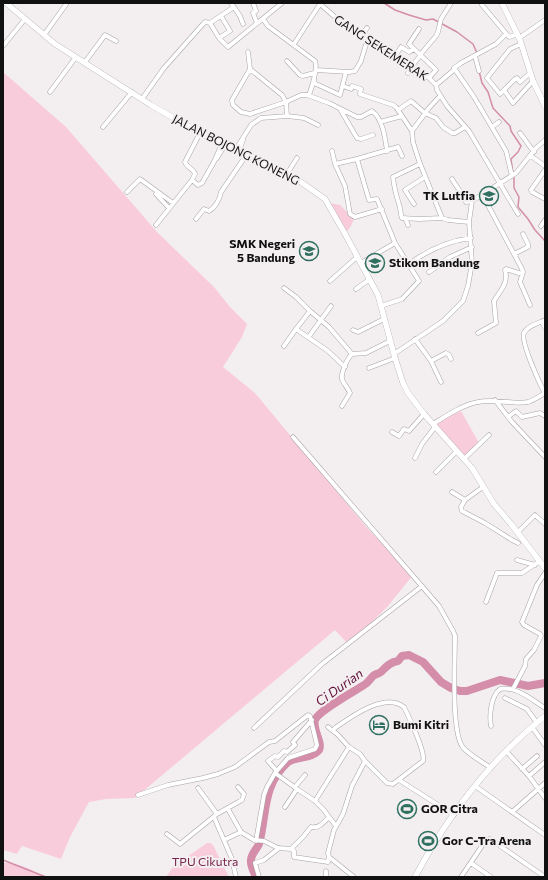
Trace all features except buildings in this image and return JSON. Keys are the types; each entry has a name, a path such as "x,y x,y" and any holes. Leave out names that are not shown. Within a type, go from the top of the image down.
{"street":[{"path":"44,35 67,3"},
{"path":"253,3 256,11 252,13 258,23"},
{"path":"210,23 219,38 228,47 282,3"},
{"path":"408,73 420,55 436,36 440,22 451,3"},
{"path":"502,3 519,39 530,74 545,106"},
{"name":"JALAN BOJONG KONENG","path":"8,4 44,35 142,99 200,133 223,144 238,148 287,174 325,199 370,278 378,296 404,388 424,414 479,477 483,487 494,504 518,532 545,568"},
{"path":"294,44 320,4"},
{"name":"GANG SEKEMERAK","path":"320,4 334,18 367,41 429,78 436,85 435,88 440,96 465,126 476,143 518,214"},
{"path":"142,99 164,68 202,24 205,22 210,23 221,16 233,5 243,24"},
{"path":"482,5 506,34 519,39"},
{"path":"219,38 230,31 221,16"},
{"path":"3,46 25,19"},
{"path":"263,19 268,26 314,58 316,62 314,83 340,95 346,72"},
{"path":"530,74 520,82 517,78 515,79 499,94 487,77 519,39 545,20"},
{"path":"361,36 367,28"},
{"path":"419,29 409,44 436,70 429,78"},
{"path":"436,85 455,69 455,66 496,44 506,34"},
{"path":"84,62 104,35 116,41"},
{"path":"287,61 302,76 315,72 353,72 356,70 367,41"},
{"path":"394,58 401,47 409,52 414,49"},
{"path":"248,52 250,69 232,102 233,105 244,114 250,114 286,102 301,95 309,95 357,117 361,117 372,111 376,114 380,122 387,151"},
{"path":"476,55 479,71"},
{"path":"50,92 76,57"},
{"path":"250,69 282,95 286,102 287,116"},
{"path":"455,69 474,96 492,126 507,154 514,175"},
{"path":"309,95 315,72"},
{"path":"504,90 513,103 533,81"},
{"path":"343,86 351,89 352,86 355,86 361,89 360,94 393,105 397,109 412,131 413,142 420,164 442,218"},
{"path":"103,128 132,92"},
{"path":"412,131 425,112 440,96"},
{"path":"397,109 411,101 425,112 436,118 443,127 452,133 455,133 465,126"},
{"path":"340,109 357,138 361,139 373,135"},
{"path":"238,148 251,126 258,120 287,116 304,118 318,125"},
{"path":"380,122 402,116"},
{"path":"492,126 499,122"},
{"path":"156,225 192,180 195,174 195,172 186,165 185,162 200,133"},
{"path":"520,133 532,154 545,166"},
{"path":"238,148 246,134"},
{"path":"452,179 466,202 472,201 514,175 545,140"},
{"path":"192,180 198,185 200,184 223,144"},
{"path":"335,164 398,147 402,156"},
{"path":"332,151 352,216 355,217 382,209"},
{"path":"196,219 204,209 209,211 212,210 220,197 221,192 247,154"},
{"path":"287,174 297,158"},
{"path":"358,159 369,200 377,199 395,243 419,281 402,299 381,306"},
{"path":"408,225 405,218 402,218 401,215 393,178 420,164"},
{"path":"545,170 531,190 545,199"},
{"path":"414,204 405,190 425,177"},
{"path":"127,192 140,179 169,208"},
{"path":"150,188 173,203"},
{"path":"482,194 523,272 520,282 530,305"},
{"path":"369,368 394,356 415,339 443,321 463,301 471,274 472,263 469,222 472,201"},
{"path":"405,218 442,218 469,222"},
{"path":"540,226 545,220"},
{"path":"514,254 528,246 523,234"},
{"path":"409,264 442,245 459,239 471,238"},
{"path":"361,263 395,243"},
{"path":"430,272 450,257 472,247"},
{"path":"330,281 358,257"},
{"path":"478,333 496,323 494,301 506,280 504,270 506,269 522,274"},
{"path":"356,289 370,278"},
{"path":"284,288 329,327 352,354"},
{"path":"310,335 331,306"},
{"path":"284,346 310,310"},
{"path":"353,330 358,332 384,319"},
{"path":"414,458 434,425 466,406 477,402 495,400 529,402 545,393 525,347 523,334 525,331 544,321 545,328"},
{"path":"296,329 328,351 345,367"},
{"path":"415,339 431,361 441,382"},
{"path":"342,406 350,393 342,378 348,358 352,354 366,353 390,340"},
{"path":"431,361 446,353 451,359"},
{"path":"495,400 508,417 545,456"},
{"path":"508,417 516,411 522,417 540,413 545,416"},
{"path":"392,432 399,436 404,429 409,431 424,414"},
{"path":"464,459 489,435"},
{"path":"293,438 437,602 455,636 454,699 456,731 462,746 491,768"},
{"path":"436,472 457,451"},
{"path":"483,487 465,500 461,507 462,511 518,542"},
{"path":"452,492 465,500"},
{"path":"518,532 533,516 536,516 545,524"},
{"path":"517,560 535,566"},
{"path":"486,602 497,573 522,573 535,566 540,561"},
{"path":"514,688 525,666 526,659 534,650 540,636 540,634 524,625 522,622 537,586 545,573"},
{"path":"254,728 322,664 422,586"},
{"path":"491,726 490,716 496,693 500,689 514,688 545,708"},
{"path":"505,698 527,709 545,745"},
{"path":"328,727 349,747 360,754 387,783 393,784 400,780 424,759 422,750 404,707 397,703 376,705 351,716 335,728"},
{"path":"138,795 170,784 203,778 235,767 265,745 275,741 308,715 312,720 317,746 315,749 288,758 276,772 267,787 264,795 258,833 260,841"},
{"path":"415,877 428,853 475,786 506,752 545,716"},
{"path":"312,720 293,742 295,745 288,752 284,751 278,757 275,756 268,761 280,777 315,801 336,826"},
{"path":"315,801 349,747"},
{"path":"506,752 529,776 545,798"},
{"path":"522,770 537,756"},
{"path":"291,849 294,851 294,857 328,862 328,853 336,826 343,814 352,786 365,761"},
{"path":"529,776 545,762"},
{"path":"285,807 305,775"},
{"path":"400,780 454,815"},
{"path":"512,812 545,783"},
{"path":"475,786 545,835"},
{"path":"167,834 180,844 216,815 242,800 244,794 238,787"},
{"path":"198,788 216,815 232,859 236,877"},
{"path":"228,809 241,832 279,848 291,849 311,827 314,828 320,826 329,817"},
{"path":"224,840 241,832"},
{"path":"461,877 486,840 490,839 545,877"},
{"path":"259,877 255,863 264,860 279,848"},
{"path":"329,857 354,877"},
{"path":"471,863 491,877"},
{"path":"326,872 326,877"}],"green space":[{"path":"3,72 66,127 157,232 214,287 230,307 247,324 242,337 223,367 255,393 368,529 413,575 388,606 349,645 335,630 135,798 106,799 89,802 70,837 61,859 22,846 17,854 3,850"},
{"path":"329,203 340,205 354,219 346,233"},
{"path":"461,411 479,443 465,457 432,422"},
{"name":"TPU Cikutra","path":"207,843 213,845 229,877 166,877 175,864"},
{"path":"3,863 24,867 43,877 3,877"}],"waterway":[{"path":"384,3 395,10 409,15 426,20 433,19 457,32 473,44 477,53"},
{"path":"479,71 482,83 488,92 493,108 510,126 511,131 521,146 518,152 511,159 513,173"},
{"path":"514,177 514,188 519,197 518,207 545,241"},
{"name":"Ci Durian","path":"256,877 251,858 259,844 267,800 274,780 288,762 312,755 319,750 320,744 314,724 318,716 329,707 365,684 374,675 381,672 390,664 398,661 402,656 409,655 423,662 441,682 460,691 467,691 500,680 528,686 545,683"},
{"path":"3,860 46,877"}],"place":[{"name":"TK Lutfia","path":"489,196"},
{"name":"SMK Negeri 5 Bandung","path":"309,251"},
{"name":"Stikom Bandung","path":"375,263"},
{"name":"Bumi Kitri","path":"379,725"},
{"name":"GOR Citra","path":"407,809"},
{"name":"Gor C-Tra Arena","path":"428,841"}]}
